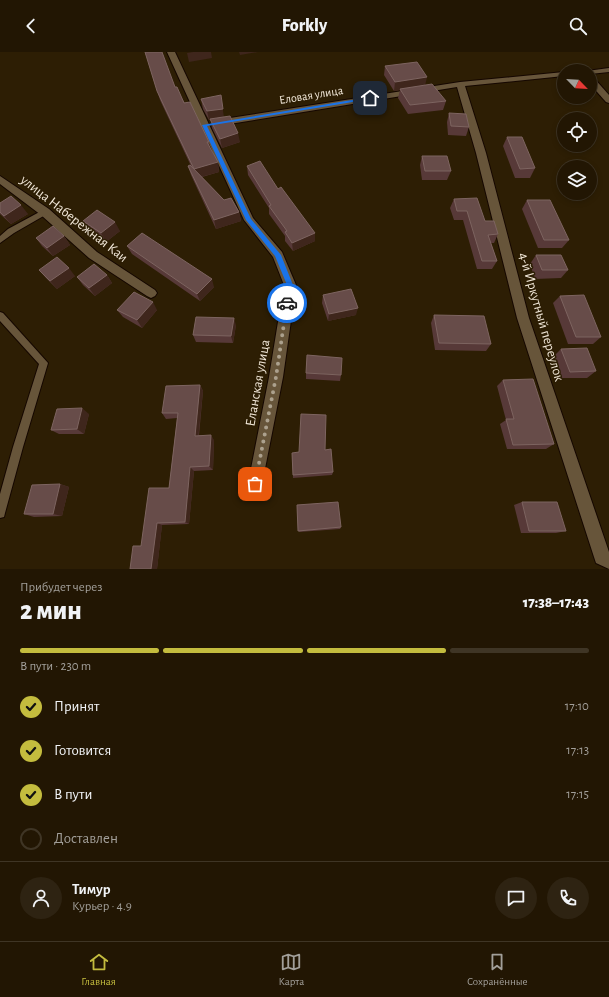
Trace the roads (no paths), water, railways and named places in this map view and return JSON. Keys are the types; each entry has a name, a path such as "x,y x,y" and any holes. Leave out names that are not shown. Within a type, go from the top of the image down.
{"street":[{"name":"Еланская улица","path":"171,52 249,220 278,255 290,285 276,377 255,484"},
{"path":"597,71 609,70"},
{"name":"Еловая улица","path":"204,125 460,84 557,75"},
{"name":"4-й Иркутный переулок","path":"460,84 482,153 523,318 606,559"},
{"path":"597,87 609,100"},
{"name":"улица Набережная Каи","path":"0,179 45,212 93,255 151,293"}],"lane":[{"path":"0,240 11,231 45,212"},
{"path":"0,314 44,363 18,446 0,513"}]}
